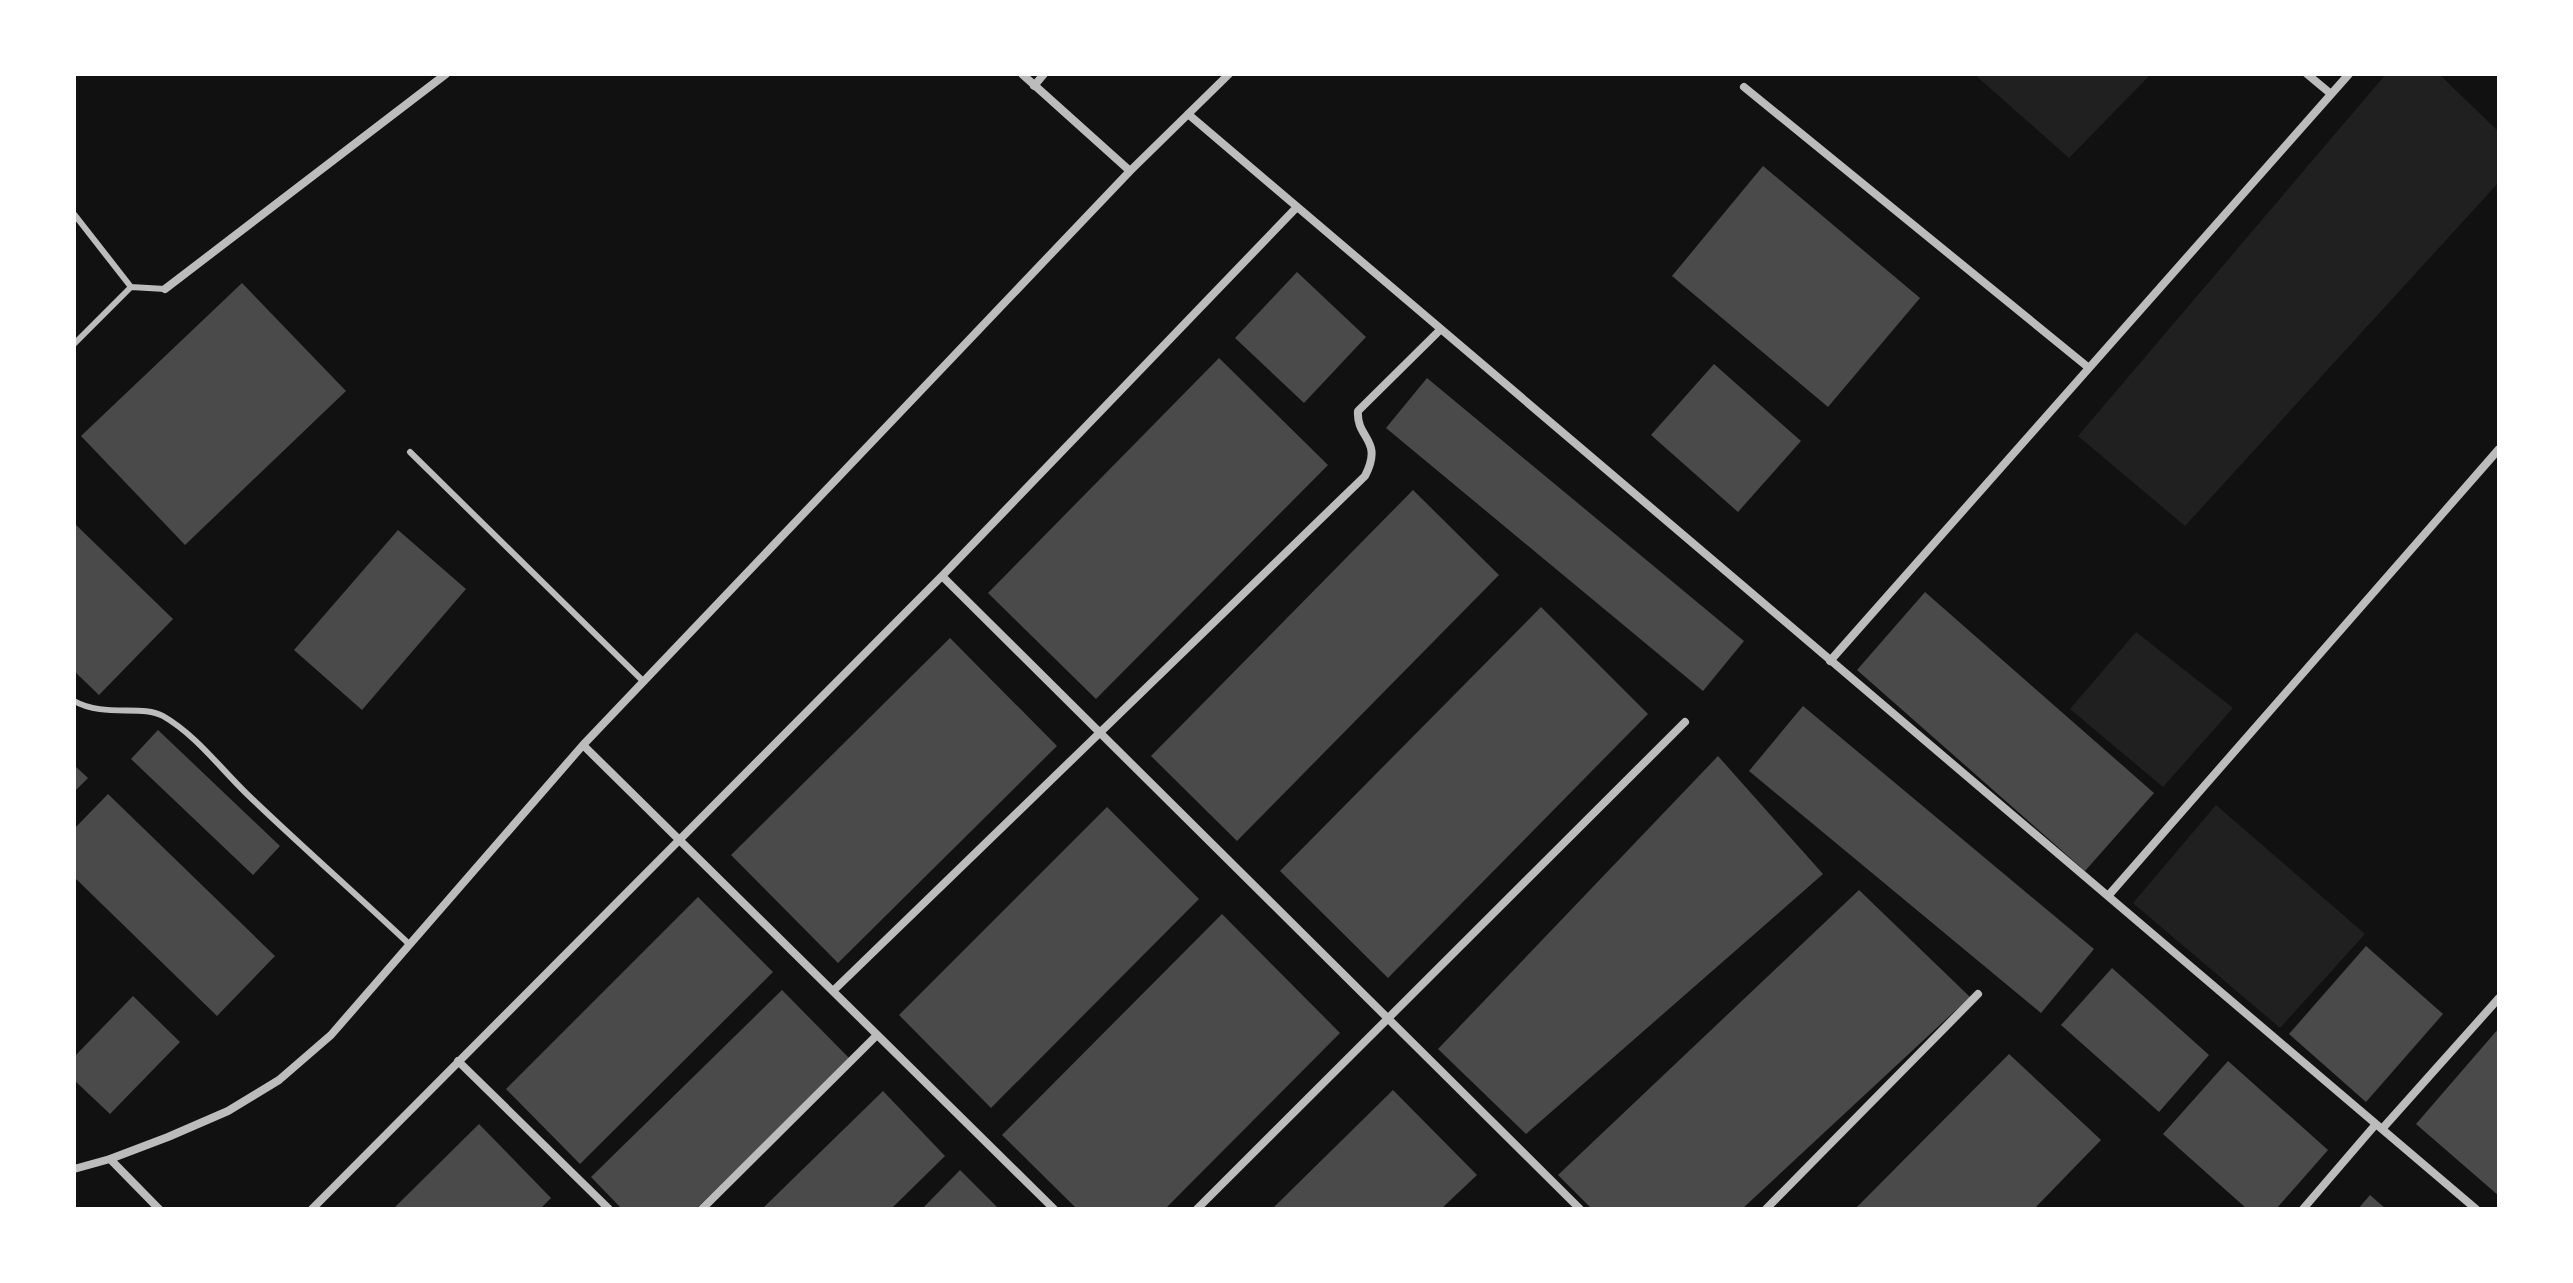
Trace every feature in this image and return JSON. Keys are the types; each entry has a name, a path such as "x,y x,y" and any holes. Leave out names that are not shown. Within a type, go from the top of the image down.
{"street":[{"path":"165,289 446,74"},
{"path":"1022,74 1130,171"},
{"path":"1034,86 1044,74"},
{"path":"74,1169 110,1159 228,1111 279,1080 331,1035 583,745 1130,171 1229,74"},
{"path":"2307,74 2331,94"},
{"path":"1830,661 2349,74"},
{"path":"1744,87 2089,368"},
{"path":"1188,114 2476,1209"},
{"path":"312,1209 942,576 1297,207"},
{"path":"833,991 1365,476 1373,460 1372,449 1357,417 1358,411 1441,329"},
{"path":"2108,896 2499,449"},
{"path":"942,576 1580,1209"},
{"path":"1197,1209 1685,722"},
{"path":"583,745 1054,1209"},
{"path":"1766,1209 1978,994"},
{"path":"2303,1209 2499,998"},
{"path":"702,1209 877,1035"},
{"path":"458,1061 609,1209"},
{"path":"110,1159 159,1209"}],"lane":[{"path":"74,214 131,287"},
{"path":"74,344 131,287 165,289"},
{"path":"410,452 644,682"},
{"path":"74,701 85,707 110,712 159,713 182,728 248,795 409,944"}],"shaded area":[{"path":"1974,74 2151,74 2069,158"},
{"path":"2386,74 2439,74 2499,132 2499,182 2185,526 2078,436"},
{"path":"2136,632 2233,708 2163,787 2070,709"},
{"path":"2216,805 2365,934 2280,1028 2133,903"}],"building":[{"path":"1763,166 1920,298 1828,407 1672,276"},
{"path":"1297,272 1366,337 1304,403 1235,338"},
{"path":"242,283 346,391 185,545 81,436"},
{"path":"1219,358 1328,465 1096,699 988,593"},
{"path":"1714,364 1801,441 1738,512 1651,435"},
{"path":"1427,378 1744,641 1703,691 1386,428"},
{"path":"1413,490 1499,575 1237,841 1151,756"},
{"path":"74,523 173,619 99,695 74,671"},
{"path":"398,530 466,589 362,710 294,650"},
{"path":"1925,592 2154,793 2085,871 1857,670"},
{"path":"1541,607 1648,714 1388,978 1280,871"},
{"path":"950,638 1057,746 838,963 731,855"},
{"path":"1803,706 2094,949 2041,1013 1749,771"},
{"path":"158,730 280,846 253,875 131,759"},
{"path":"1718,756 1823,874 1526,1134 1438,1049"},
{"path":"74,765 88,778 74,792"},
{"path":"108,794 275,956 217,1016 74,877 74,829"},
{"path":"1107,807 1199,899 991,1108 899,1015"},
{"path":"1859,890 1970,997 1742,1209 1592,1209 1558,1175"},
{"path":"698,897 773,972 580,1164 506,1089"},
{"path":"1222,914 1340,1033 1165,1209 1077,1209 1002,1135"},
{"path":"2366,946 2443,1014 2366,1102 2289,1034"},
{"path":"2112,968 2209,1055 2159,1112 2061,1025"},
{"path":"782,990 849,1058 696,1209 622,1209 591,1177"},
{"path":"133,996 180,1042 110,1114 74,1080 74,1057"},
{"path":"2499,1028 2499,1196 2416,1124"},
{"path":"2009,1054 2101,1140 2034,1209 1855,1209"},
{"path":"2228,1061 2328,1150 2276,1209 2247,1209 2163,1134"},
{"path":"1393,1090 1477,1175 1441,1209 1272,1209"},
{"path":"883,1091 945,1156 891,1209 762,1209"},
{"path":"479,1124 551,1198 540,1209 393,1209"},
{"path":"960,1170 999,1209 922,1209"},
{"path":"2370,1195 2386,1209 2358,1209"}]}
